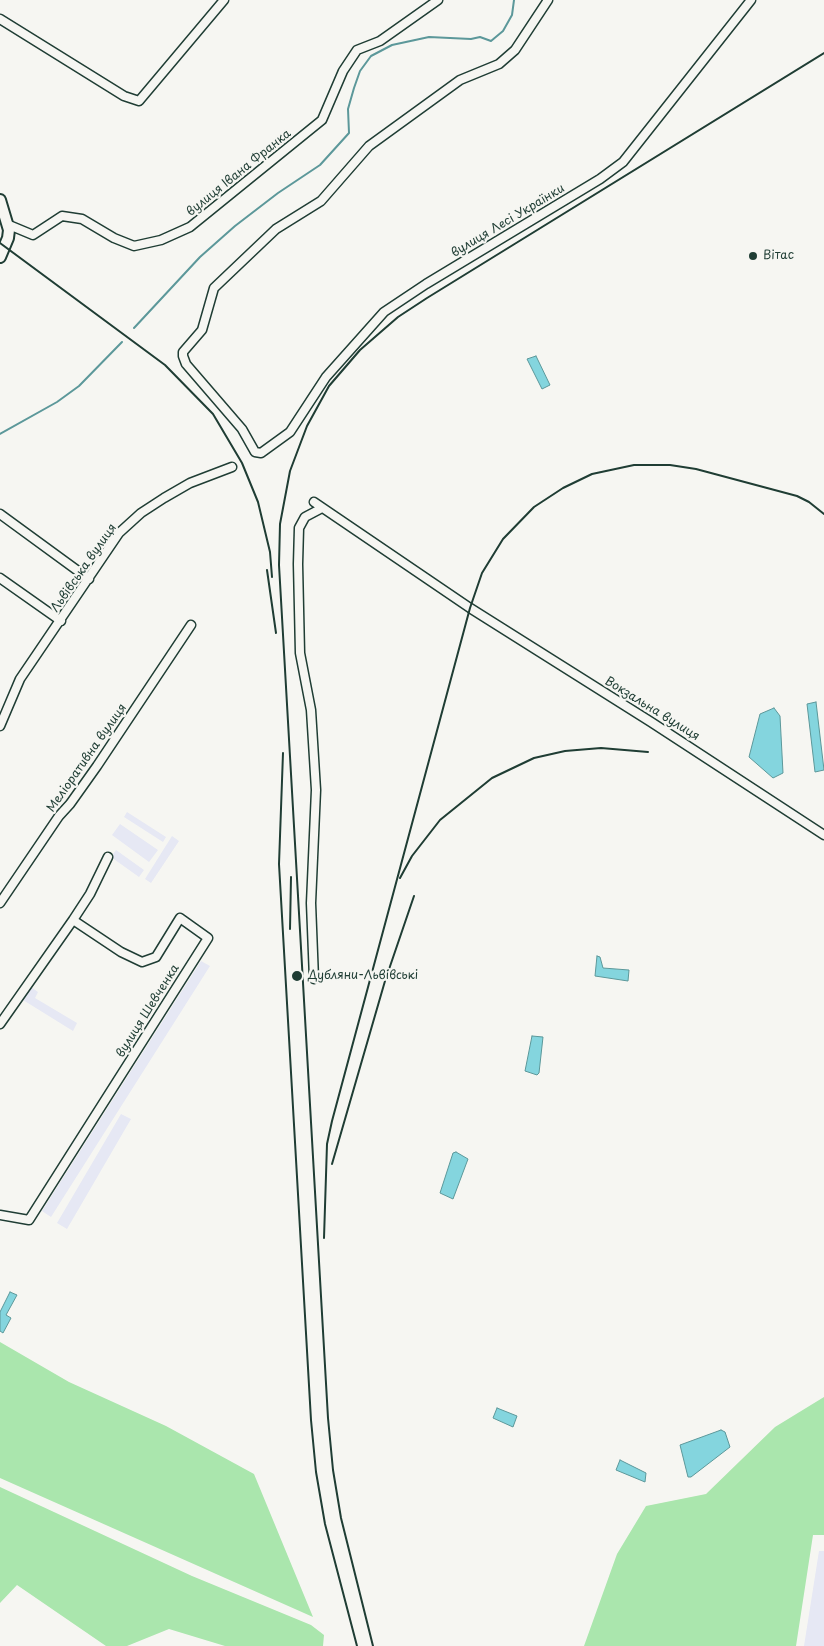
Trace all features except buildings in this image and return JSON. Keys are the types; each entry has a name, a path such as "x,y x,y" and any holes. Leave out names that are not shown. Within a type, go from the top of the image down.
{"street":[{"path":"0,20 124,96 140,101 224,0"},
{"name":"вулиця Івана Франка","path":"9,225 33,235 38,234 62,216 82,219 114,238 134,246 162,240 190,227 322,120 343,71 357,50 380,41 438,0"},
{"name":"вулиця Лесі Українки","path":"548,0 515,50 499,64 460,80 369,146 321,201 276,229 214,288 202,330 183,352 183,356 186,364 242,429 250,447 261,453 290,432 326,377 384,312 426,284 600,179 623,162 751,0"},
{"path":"0,200 9,225 8,238 0,257"},
{"name":"Львівська вулиця","path":"0,726 8,706 33,658 61,620 119,533 141,513 190,483 232,467"},
{"path":"314,502 322,508 305,517 299,528 298,564 300,653 311,710 316,790 311,903 314,979"},
{"name":"Вокзальна вулиця","path":"322,508 466,605 667,732 824,835"},
{"path":"0,514 89,579"},
{"path":"0,578 61,620"},
{"name":"Меліоративна вулиця","path":"0,903 59,816 97,766 192,625"},
{"path":"0,701 8,706"},
{"path":"0,1024 74,920 90,894 108,857"},
{"name":"вулиця Шевченка","path":"0,1215 29,1220 208,938 180,918 156,957 142,962 121,952 74,920"}],"shaded area":[{"path":"127,812 166,837 163,842 124,817"},
{"path":"120,824 158,850 149,862 112,835"},
{"path":"172,836 179,841 151,883 145,879"},
{"path":"116,850 144,870 139,877 111,857"},
{"path":"201,961 210,966 51,1217 42,1211"},
{"path":"31,987 38,992 35,998 77,1023 73,1031 23,1000"},
{"path":"121,1114 131,1119 67,1229 57,1223"},
{"path":"819,1551 824,1551 824,1646 804,1646"}],"green space":[{"path":"0,1342 69,1382 166,1426 254,1474 313,1617 0,1478"},
{"path":"824,1397 824,1535 813,1535 796,1646 584,1646 617,1554 646,1506 706,1494 775,1427"},
{"path":"0,1487 192,1576 311,1625 324,1635 323,1646 225,1646 169,1629 127,1646 106,1646 17,1585 0,1603"}],"water":[{"path":"536,356 550,385 542,389 527,359"},
{"path":"816,702 824,770 815,772 807,704"},
{"path":"774,708 780,716 783,773 773,778 749,757 760,714"},
{"path":"597,956 600,957 603,968 629,970 628,981 595,976"},
{"path":"532,1036 543,1037 539,1073 537,1075 525,1071"},
{"path":"456,1152 468,1159 453,1199 440,1193 453,1153"},
{"path":"10,1292 17,1295 6,1315 11,1318 3,1333 0,1331 0,1312"},
{"path":"497,1408 517,1416 513,1427 493,1418"},
{"path":"721,1430 725,1432 730,1447 691,1477 688,1477 680,1445"},
{"path":"620,1460 646,1473 645,1482 616,1470"}],"waterway":[{"path":"134,328 200,257 235,226 278,193 320,165 349,133 348,109 360,71 371,56 392,45 429,37 471,39 480,37 491,41 503,31 512,15 514,0"},
{"path":"0,434 57,402 79,386 122,342"}],"railway":[{"path":"373,1646 341,1518 333,1470 328,1418 279,565 280,524 290,471 307,426 329,386 360,350 398,317 824,53"},
{"path":"0,243 165,365 213,414 242,463 258,502 270,552 272,577"},
{"path":"324,1238 327,1144 332,1121 470,608 482,573 503,539 534,507 563,488 592,474 634,465 670,465 696,469 797,496 809,502 824,514"},
{"path":"267,570 276,633"},
{"path":"400,878 412,856 440,820 492,778 534,758 565,751 601,748 648,752"},
{"path":"283,753 279,864 311,1420 316,1472 325,1524 357,1646"},
{"path":"290,929 291,877"},
{"path":"332,1164 385,981 414,896"}],"place":[{"name":"Вітас","path":"753,256"},
{"name":"Дубляни-Львівські","path":"297,976"}]}
